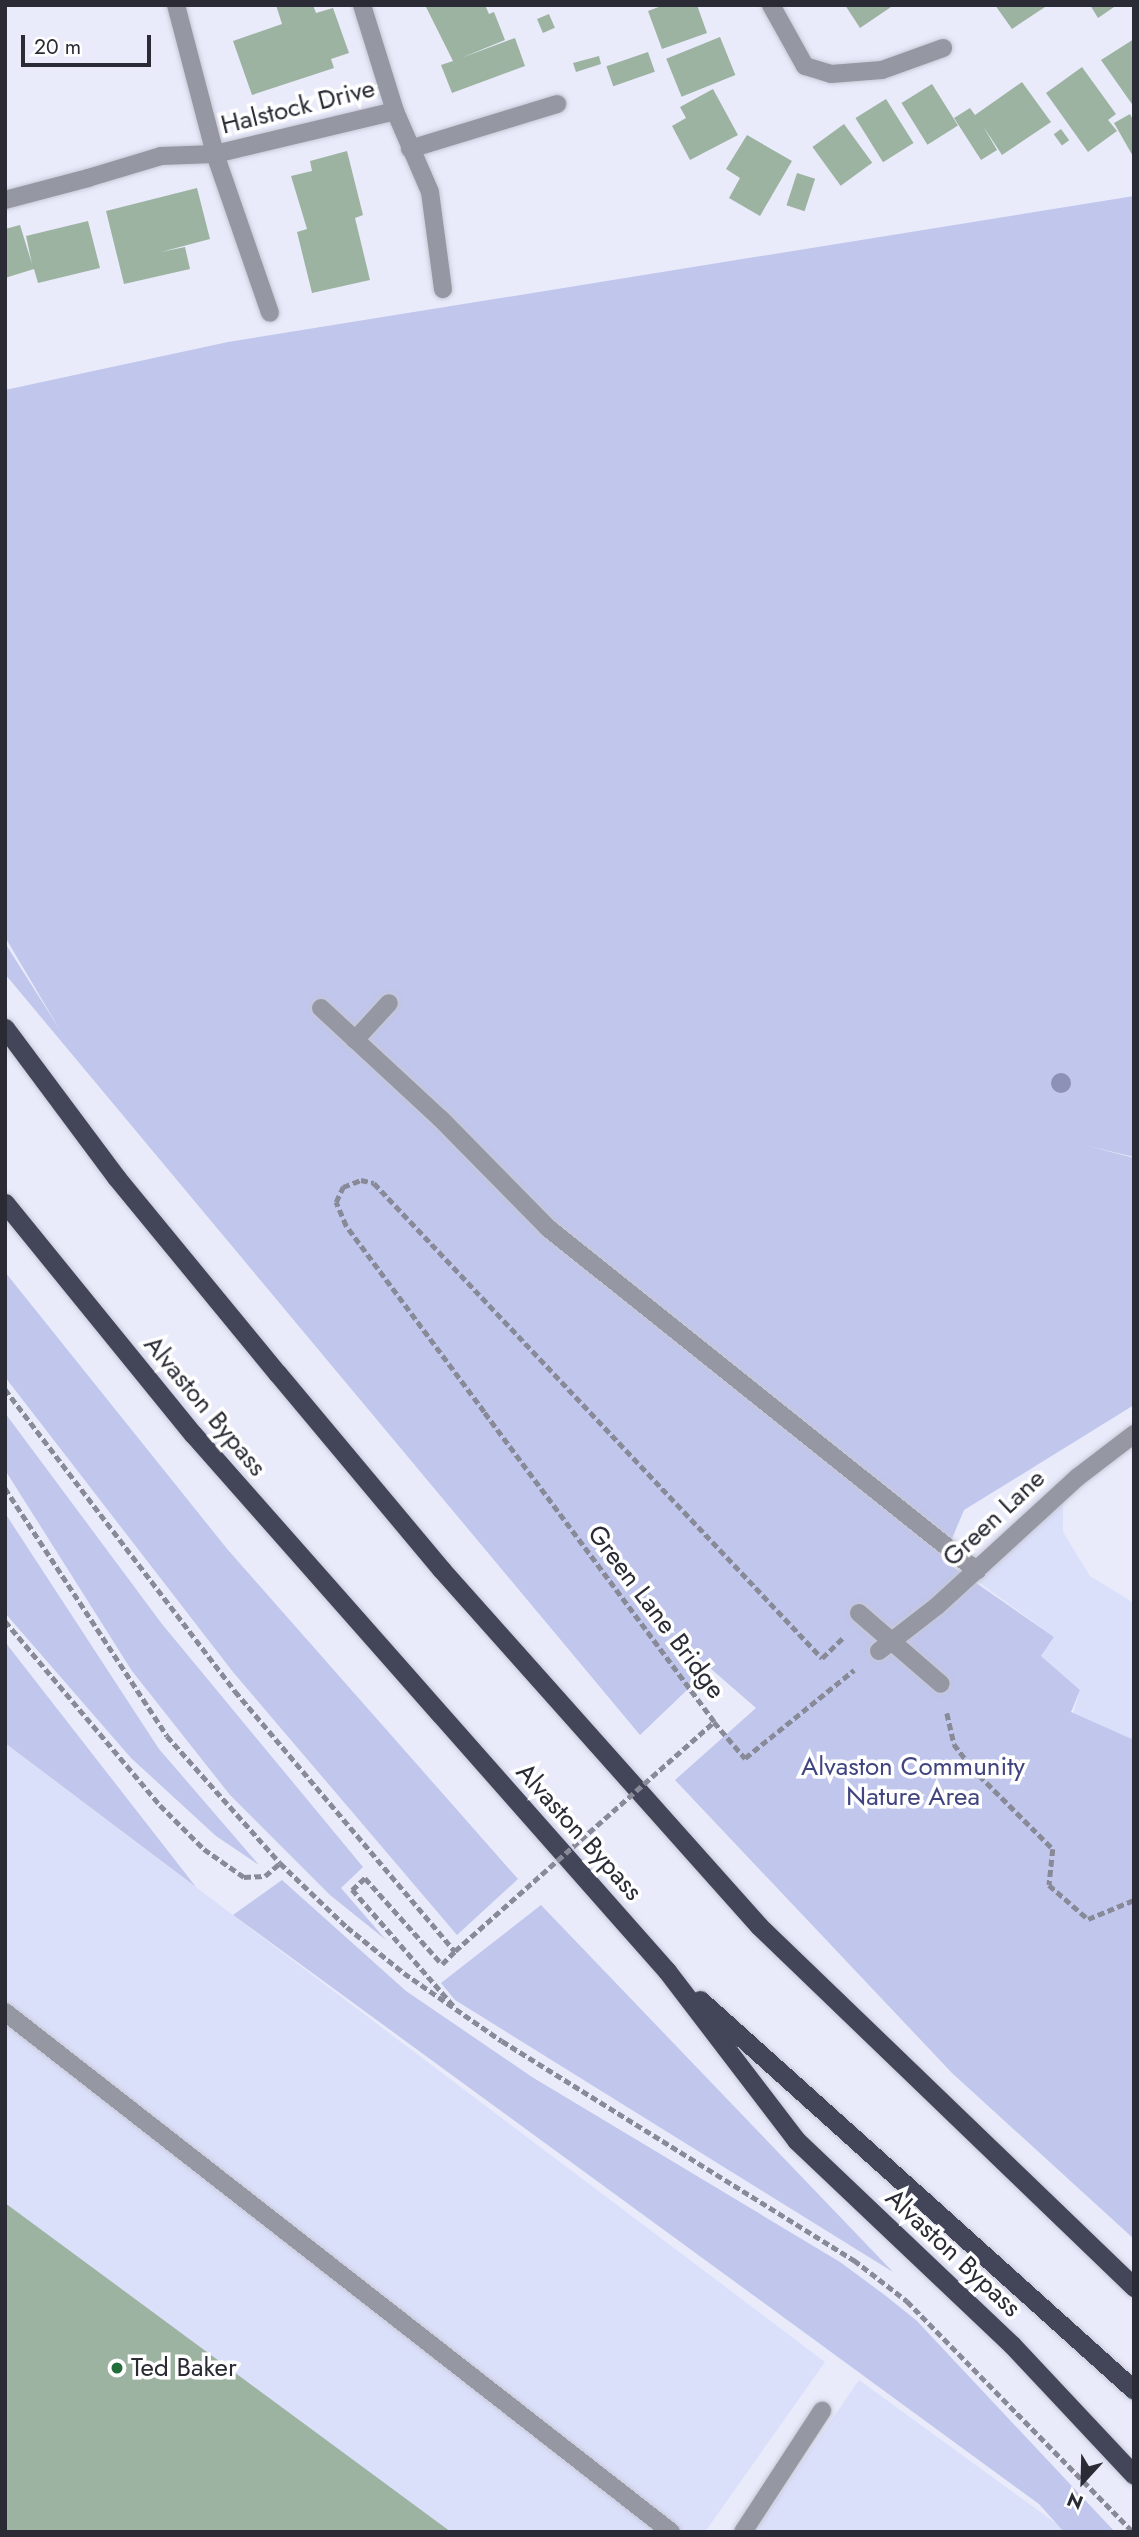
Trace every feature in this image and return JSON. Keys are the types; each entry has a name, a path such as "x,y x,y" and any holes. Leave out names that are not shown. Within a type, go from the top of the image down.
{"highway":[{"path":"5,1028 116,1177 441,1569 750,1916 1134,2287"},
{"name":"Alvaston Bypass","path":"5,1203 193,1434 667,1970 796,2140 1013,2345 1134,2475"},
{"path":"667,1970 1134,2390"}],"street":[{"name":"Halstock Drive","path":"176,5 215,155 270,313"},
{"name":"Halstock Drive","path":"362,5 395,111 430,192 443,289"},
{"path":"771,5 805,66 831,74 882,70 943,48"},
{"path":"410,149 557,104"},
{"name":"Halstock Drive","path":"5,200 161,156 215,155 395,111"},
{"path":"355,1040 389,1003"},
{"path":"321,1008 548,1228 976,1571"},
{"name":"Green Lane","path":"885,1646 976,1571 1078,1477 1134,1434"},
{"path":"859,1613 885,1646 941,1684"},
{"path":"5,2012 671,2532"},
{"path":"743,2532 822,2411"}],"path":[{"name":"Green Lane Bridge","path":"455,1951 714,1723 346,1226 336,1202 343,1187 361,1180 374,1183 822,1658 844,1638 851,1645"},
{"path":"5,1389 235,1691 455,1951 442,1964 365,1878 352,1890 458,2012"},
{"path":"5,1488 167,1736 280,1863 375,1951 458,2012 865,2268 936,2330 1133,2532"},
{"path":"5,1620 160,1805 204,1849 244,1877 265,1876 280,1863"},
{"path":"714,1723 745,1758 844,1678"},
{"path":"941,1684 954,1744 972,1768 1053,1849 1049,1885 1088,1919 1134,1900"}],"shaded area":[{"path":"1063,1494 1063,1532 1090,1576 1134,1603 1134,1745 1072,1717 1080,1690 1041,1656 1054,1637 973,1578"},
{"path":"5,1743 825,2362 705,2532 5,2532"},
{"path":"859,2380 1068,2532 754,2532"}],"green space":[{"name":"Alvaston Community Nature Area","path":"1134,196 1134,1157 1084,1145 1134,1158 1134,1405 964,1510 943,1560 1054,1637 1041,1656 1080,1690 1071,1712 1134,1740 1134,2239 952,2073 675,1780 756,1708 710,1668 640,1735 5,974 5,943 60,1030 5,937 5,390 228,342"},
{"path":"5,1272 228,1550 518,1879 457,1935 233,1672 5,1377"},
{"path":"5,1413 162,1624 363,1867 341,1888 386,1940 330,1895 230,1795 132,1671 5,1470"},
{"path":"5,1513 159,1749 259,1865 216,1836 131,1758 5,1613"},
{"path":"5,1641 9,1647 196,1887 5,1743"},
{"path":"282,1880 406,1991 532,2077 840,2262 886,2296 917,2321 1115,2532 1064,2532 1039,2504 233,1915"},
{"path":"541,1905 893,2272 455,2000 441,1983"}],"building":[{"path":"276,5 313,5 316,13 333,8 349,53 331,59 334,68 252,95 233,41 282,24"},
{"path":"425,5 485,5 489,14 494,12 505,40 461,58 515,38 525,66 452,93 441,65 453,61"},
{"path":"664,5 697,5 707,33 662,49 648,11"},
{"path":"845,5 894,5 860,28"},
{"path":"995,5 1048,5 1012,29"},
{"path":"1090,5 1117,5 1098,18"},
{"path":"549,14 555,28 543,33 537,19"},
{"path":"720,37 735,75 682,97 666,59"},
{"path":"1134,39 1134,107 1101,60"},
{"path":"648,52 655,72 613,86 606,66"},
{"path":"599,56 601,64 576,72 573,63"},
{"path":"1082,67 1116,114 1108,120 1117,131 1088,152 1046,93"},
{"path":"1022,82 1051,122 1002,155 983,126 997,150 981,160 954,118 970,108 975,115"},
{"path":"932,84 958,126 927,145 901,103"},
{"path":"713,89 738,135 690,160 672,126 686,118 680,107"},
{"path":"886,99 914,143 883,162 855,118"},
{"path":"1130,114 1134,122 1134,158 1114,123"},
{"path":"844,124 872,163 841,186 812,147"},
{"path":"1061,129 1069,140 1062,146 1054,134"},
{"path":"747,135 792,161 760,216 729,198 740,178 726,169"},
{"path":"347,151 363,215 355,218 370,280 312,293 297,232 307,229 291,176 312,171 310,161"},
{"path":"797,173 815,179 805,211 786,205"},
{"path":"197,188 210,239 161,252 185,247 190,269 124,284 106,211"},
{"path":"88,221 100,268 38,283 34,269 5,278 5,229 20,225 32,264 26,236"},
{"name":"Ted Baker","path":"5,2203 451,2532 5,2532"}],"place":[{"name":"Ted Baker","path":"117,2368"}]}
